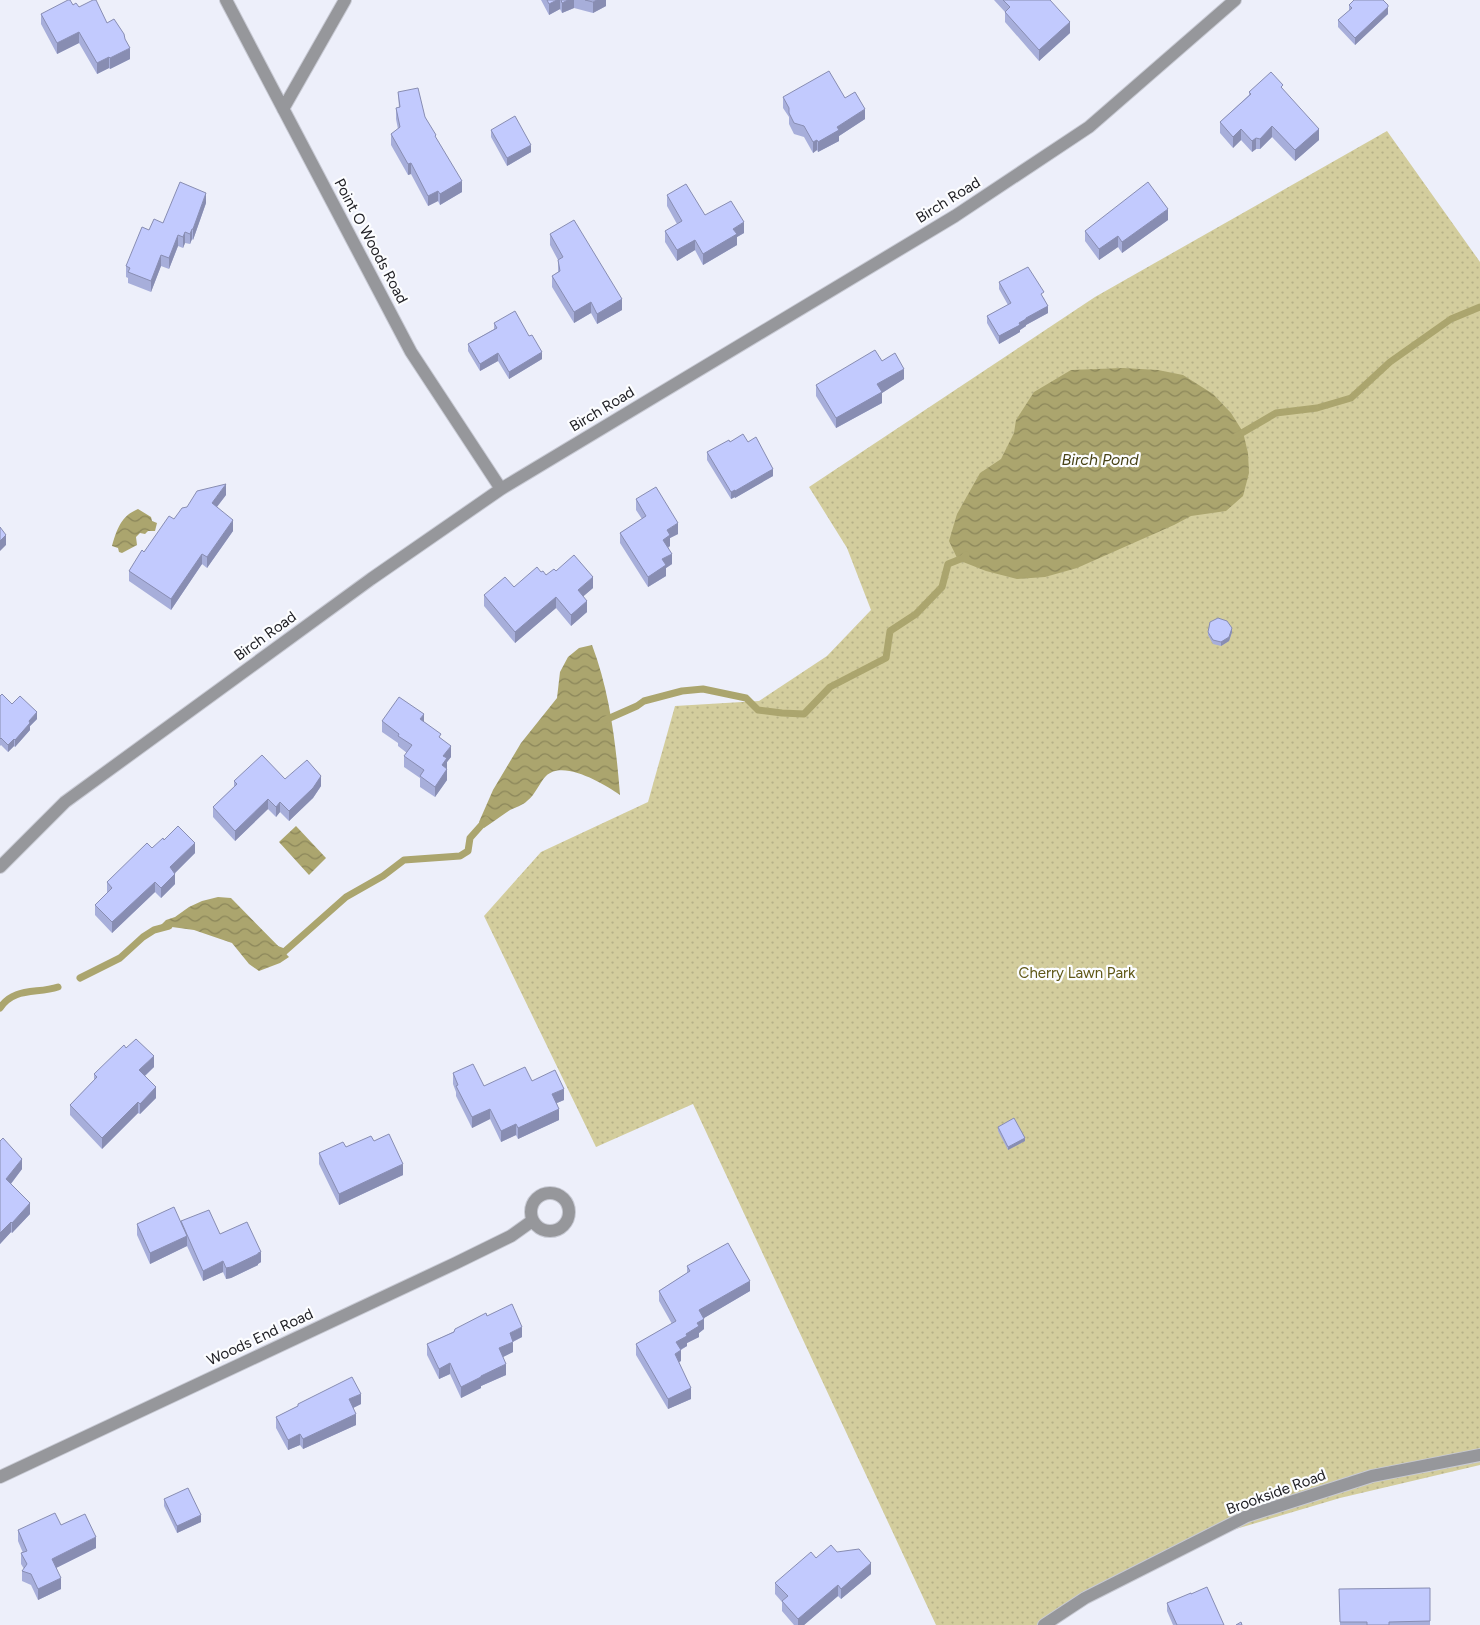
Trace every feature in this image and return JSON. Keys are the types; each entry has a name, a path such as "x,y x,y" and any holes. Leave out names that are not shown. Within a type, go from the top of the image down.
{"street":[{"name":"Point O Woods Road","path":"226,0 412,352 501,489"},
{"path":"283,110 345,0"},
{"name":"Birch Road","path":"0,867 65,802 371,578 501,489 954,216 1082,132 1235,0"},
{"name":"Woods End Road","path":"0,1477 464,1259 511,1236 532,1222"},
{"name":"Brookside Road","path":"1044,1625 1085,1598 1247,1516 1372,1476 1480,1455"}],"green space":[{"name":"Cherry Lawn Park","path":"1387,131 1480,262 1480,1465 1340,1498 1199,1540 1048,1625 936,1625 693,1104 596,1147 484,916 541,852 648,802 675,706 759,701 827,656 871,610 847,548 809,487 1095,297"}],"water":[{"name":"Birch Pond","path":"1123,368 1158,370 1183,375 1213,394 1231,413 1243,432 1248,453 1249,473 1243,496 1226,511 1191,516 1077,568 1045,577 1017,579 986,571 958,560 949,541 957,514 980,473 1001,459 1014,433 1016,420 1034,392 1071,370"},
{"path":"138,509 157,523 155,531 148,531 145,534 140,533 136,537 137,545 122,553 119,552 118,548 112,546 118,529 127,515"},
{"path":"592,645 608,700 620,795 583,775 562,770 553,771 546,776 533,795 525,802 484,828 479,822 493,790 521,743 557,698 560,672 568,657 579,648"},
{"path":"296,826 326,858 309,875 279,842"},
{"path":"218,897 231,898 289,957 280,963 259,971 249,964 232,943 194,930 172,927 163,930 161,925 166,920 175,917 202,901"}],"building":[{"path":"68,0 73,5 76,3 79,7 96,0 107,23 114,19 124,34 130,48 97,63 79,32 57,43 41,14"},
{"path":"547,0 557,0 549,4"},
{"path":"1003,0 1050,0 1070,22 1039,50 1005,12 1010,7"},
{"path":"1354,0 1383,0 1388,5 1355,38 1338,20 1352,8 1349,5"},
{"path":"829,71 845,98 855,92 865,109 837,127 839,130 818,142 817,140 813,142 804,126 794,123 783,97"},
{"path":"1271,72 1283,85 1281,87 1319,129 1295,150 1272,126 1260,139 1256,138 1252,141 1241,129 1233,137 1220,122 1251,94 1249,92"},
{"path":"418,88 425,117 462,181 440,194 438,191 428,196 411,163 408,164 391,134 400,127 396,108 400,107 398,92"},
{"path":"515,116 531,145 507,158 491,130"},
{"path":"180,182 206,193 193,229 190,234 185,232 183,237 178,235 169,258 161,255 151,281 128,272 130,268 126,266 142,227 149,230 154,219 163,223"},
{"path":"1148,182 1168,209 1122,242 1118,236 1099,249 1085,231"},
{"path":"686,184 705,215 731,201 744,222 733,229 737,234 703,254 695,240 677,250 665,231 682,221 667,195"},
{"path":"574,220 622,299 597,314 591,302 574,312 552,276 560,271 558,260 563,257 550,234"},
{"path":"1028,267 1044,292 1041,294 1048,306 1026,318 1019,323 1020,325 999,336 987,316 1011,303 999,282"},
{"path":"515,311 529,336 532,335 542,352 509,372 498,353 480,364 468,344 497,328 494,323"},
{"path":"875,350 882,361 895,353 904,369 877,384 882,392 836,418 816,385"},
{"path":"743,434 748,442 756,437 773,469 731,492 707,452"},
{"path":"226,484 212,503 233,520 207,557 202,554 171,599 129,571 142,550 144,552 169,516 174,519 182,508 187,507 197,491"},
{"path":"656,487 678,523 667,530 670,535 663,540 672,554 662,559 666,565 648,577 620,533 646,516 636,499"},
{"path":"0,527 6,535 0,541"},
{"path":"574,555 593,577 578,590 587,601 571,615 556,597 515,632 484,595 505,577 514,587 537,567 546,575 554,569 556,571"},
{"path":"1218,618 1227,621 1232,628 1229,637 1221,642 1213,640 1208,632 1210,622"},
{"path":"2,694 12,704 20,696 37,712 29,721 30,723 8,745 0,739 0,696"},
{"path":"399,697 424,714 420,719 441,734 439,737 451,746 443,756 447,758 442,765 447,769 435,787 420,776 424,770 404,756 412,745 398,736 399,734 382,721"},
{"path":"262,755 285,779 307,760 321,776 313,788 289,811 280,802 276,807 268,799 235,831 213,807 237,784 234,781"},
{"path":"178,826 195,843 170,867 175,874 161,888 155,882 112,922 95,905 112,888 107,882 147,843 152,848 163,838 164,840"},
{"path":"136,1039 154,1056 139,1070 156,1087 102,1138 70,1105 97,1077 94,1074 124,1045 126,1048"},
{"path":"473,1064 484,1086 525,1067 532,1081 555,1070 564,1089 552,1094 559,1109 518,1128 516,1124 501,1131 490,1109 472,1117 456,1086 458,1085 453,1073"},
{"path":"1014,1118 1025,1138 1008,1147 998,1127"},
{"path":"389,1134 403,1164 339,1194 319,1153 343,1142 346,1147 371,1136 374,1141"},
{"path":"3,1138 22,1159 6,1179 30,1203 0,1233 0,1141"},
{"path":"174,1207 187,1236 150,1253 137,1224"},
{"path":"209,1210 220,1234 247,1222 261,1252 231,1267 226,1268 223,1261 203,1271 181,1221"},
{"path":"728,1243 750,1281 699,1310 704,1319 697,1323 699,1326 676,1342 681,1350 675,1354 691,1388 668,1399 636,1344 676,1321 659,1291 690,1271 687,1266"},
{"path":"512,1304 522,1327 510,1333 513,1342 499,1348 506,1364 461,1387 450,1363 439,1369 427,1344 454,1332 455,1329 486,1313 487,1316"},
{"path":"352,1377 361,1394 349,1399 356,1414 303,1439 300,1434 288,1440 276,1417"},
{"path":"188,1488 201,1515 177,1526 164,1499"},
{"path":"55,1513 61,1525 85,1514 96,1537 52,1559 61,1578 38,1589 31,1574 22,1571 27,1564 21,1553 27,1551 18,1530"},
{"path":"831,1545 837,1552 859,1549 871,1563 841,1589 838,1585 798,1619 782,1601 788,1596 775,1583 811,1552 816,1558"},
{"path":"1207,1587 1224,1625 1177,1625 1167,1603"},
{"path":"1430,1588 1430,1621 1389,1622 1389,1625 1367,1625 1367,1622 1340,1622 1339,1589"}],"waterway":[{"path":"1235,437 1276,413 1317,408 1351,398 1390,362 1451,319 1480,307"},
{"path":"603,721 644,701 682,691 703,689 746,698 758,710 804,714 830,687 886,658 890,631 916,614 942,587 948,564 966,555"},
{"path":"276,949 284,952 346,897 383,876 404,860 460,856 468,851 470,838 486,820"},
{"path":"80,978 120,958 143,937 154,930 169,926"},
{"path":"0,1008 6,1001 19,994 58,987"}]}
